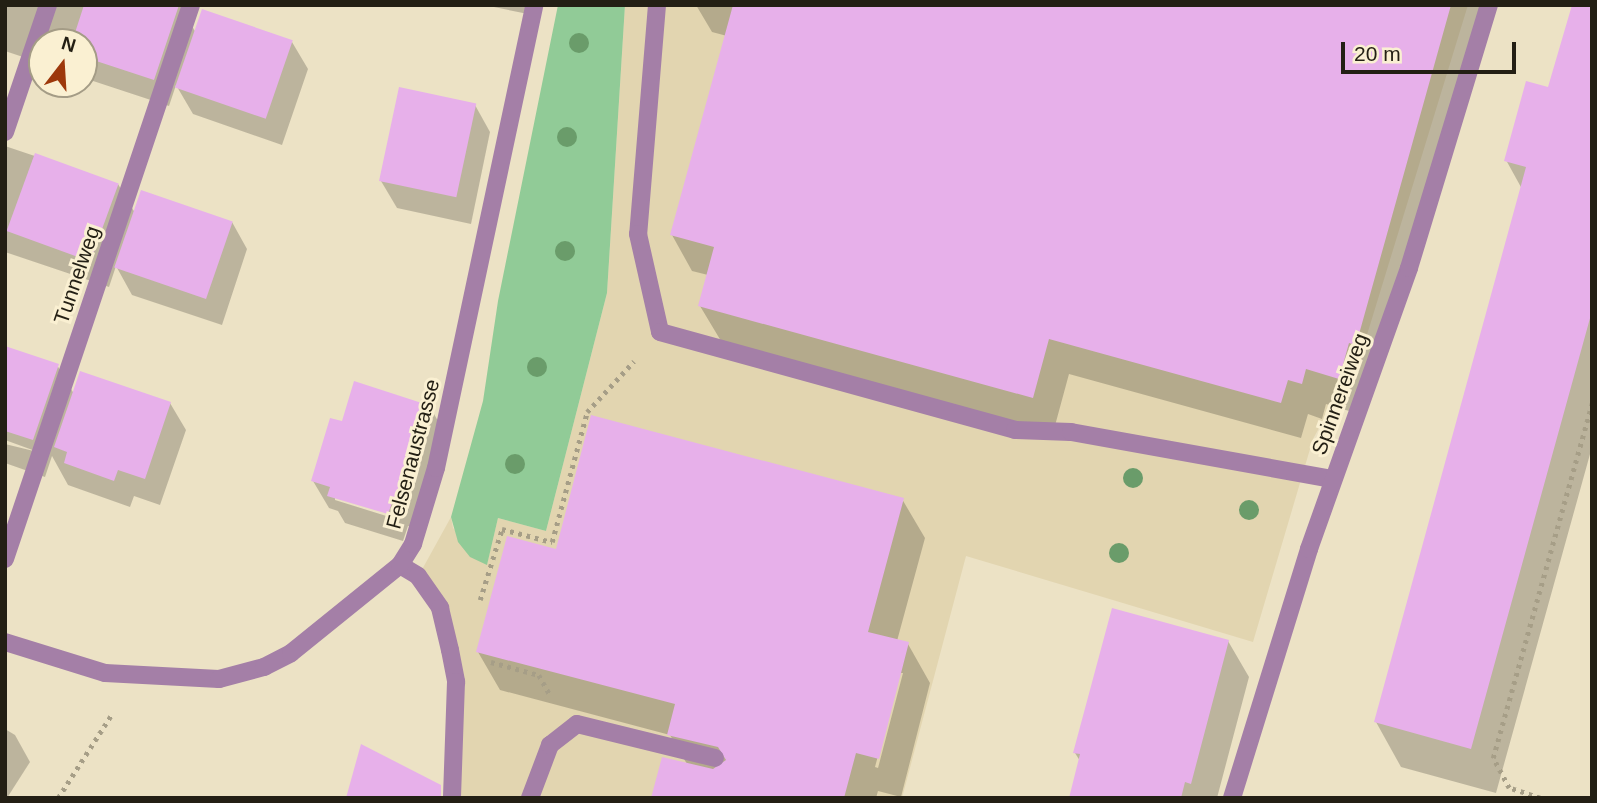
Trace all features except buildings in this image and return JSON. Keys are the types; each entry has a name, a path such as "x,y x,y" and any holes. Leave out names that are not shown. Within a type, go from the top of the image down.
{"street":[{"path":"5,132 48,5"},
{"name":"Tunnelweg","path":"5,559 191,5"},
{"name":"Felsenaustrasse","path":"5,642 67,665 135,677 219,679 264,667 328,627 400,565 413,544 436,468 534,5"},
{"path":"657,5 638,234 660,332 1015,430 1072,432 1333,479"},
{"name":"Spinnereiweg","path":"1232,798 1333,479 1409,268 1489,5"},
{"path":"400,565 418,576 440,608 450,650 456,682 452,798"},
{"path":"530,798 550,745 577,724 715,758"}],"path":[{"path":"491,570 502,529 552,542 587,412 660,332"},
{"path":"1540,798 1509,788 1493,758 1592,402"},
{"path":"488,661 526,671"},
{"path":"58,798 135,677"}],"shaded area":[{"path":"625,5 1468,5 1363,348 1313,439 1253,642 966,556 902,798 453,798 458,683 419,575 451,517 453,528 487,564 498,518 546,531 607,293"}],"green space":[{"path":"558,5 625,5 607,293 546,531 498,518 487,565 470,557 458,542 451,517 483,401 498,301"}]}
